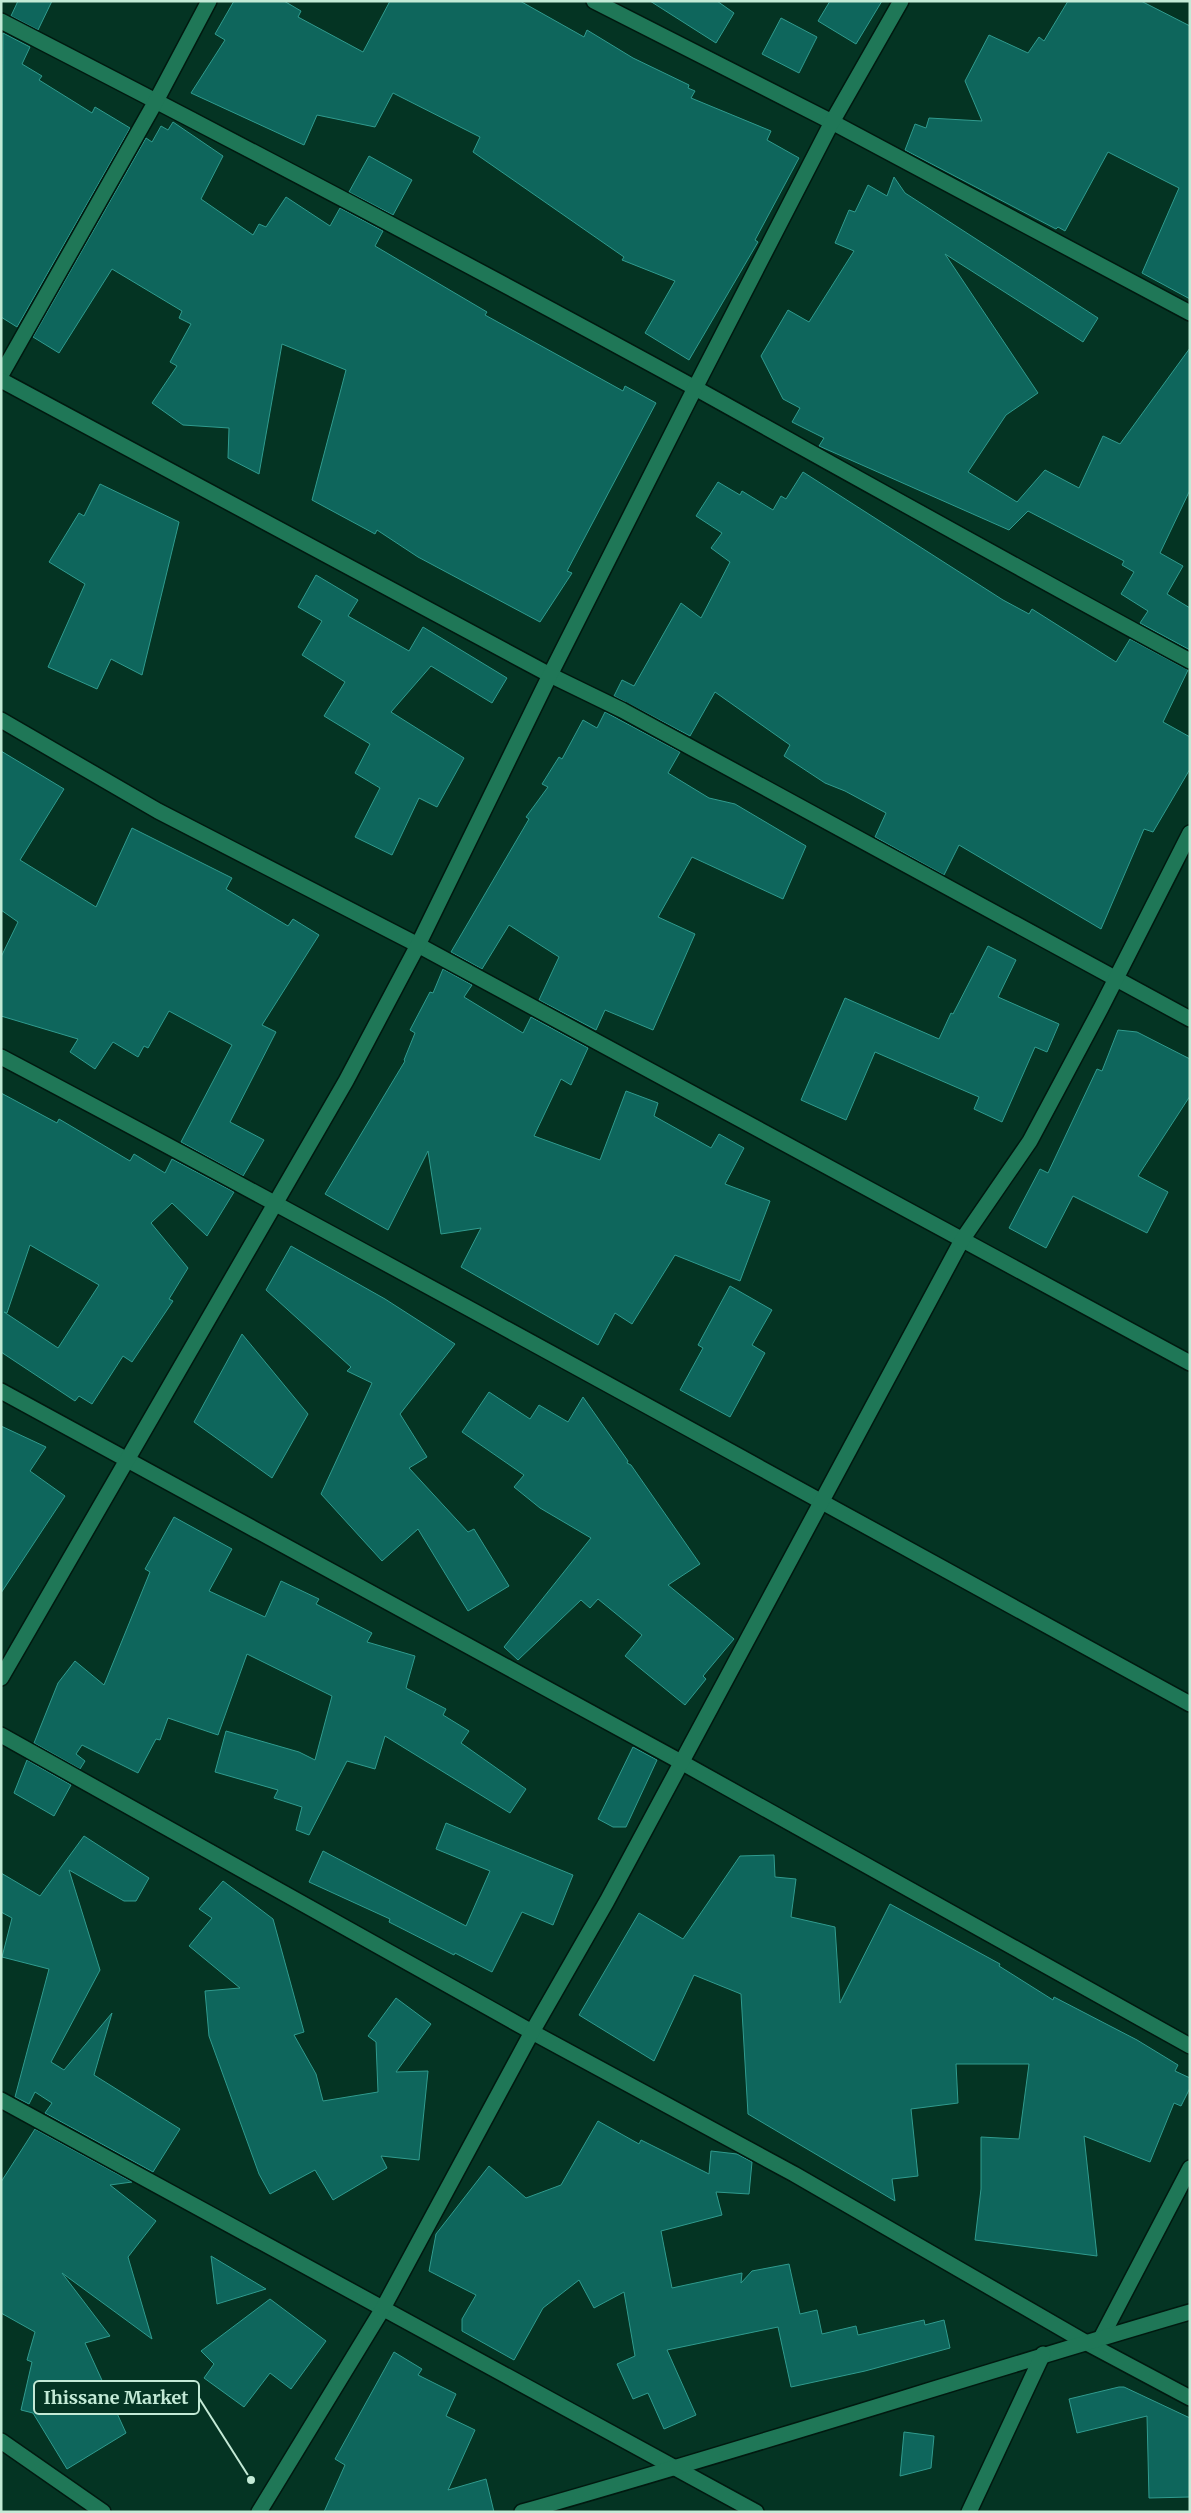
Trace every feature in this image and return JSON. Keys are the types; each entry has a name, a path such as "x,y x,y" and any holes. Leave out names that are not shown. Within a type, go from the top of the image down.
{"street":[{"path":"1,375 156,101 209,1"},
{"path":"594,1 832,122 1190,313"},
{"path":"1,1678 346,1081 418,945 550,675 695,388 832,122 901,1"},
{"path":"1,21 156,101 695,388 995,556 1190,661"},
{"path":"1,380 550,675 622,710 1190,1019"},
{"path":"1,720 158,811 418,945 1190,1363"},
{"path":"259,2512 382,2310 532,2032 607,1901 962,1240 1030,1141 1190,833"},
{"path":"1,1057 275,1202 1190,1704"},
{"path":"1,1392 681,1762 1190,2046"},
{"path":"1,1735 532,2032 794,2174 1084,2342 1190,2398"},
{"path":"1,2100 382,2310 539,2393 674,2469 756,2512"},
{"path":"1100,2338 1190,2168"},
{"path":"522,2512 674,2469 1043,2354 1190,2312"},
{"path":"969,2512 1043,2354"},
{"path":"1,2441 103,2512"}],"building":[{"path":"18,1 52,1 38,30 11,16"},
{"path":"234,1 284,1 301,11 298,17 363,52 390,1 520,1 584,37 587,30 633,58 689,85 688,88 695,91 691,98 771,131 767,140 799,158 755,240 758,242 689,360 645,333 675,281 622,260 624,257 473,152 480,137 393,93 375,127 317,115 304,145 191,93 225,40 215,34"},
{"path":"650,1 717,1 734,13 716,43"},
{"path":"830,1 882,1 856,44 818,21"},
{"path":"1068,1 1141,1 1190,26 1190,299 1142,273 1179,188 1108,152 1065,231 1058,227 1056,229 905,150 915,124 926,128 929,118 982,121 965,81 989,35 1028,53 1039,37 1044,41"},
{"path":"781,18 817,37 799,73 762,54"},
{"path":"3,33 30,47 22,64 42,76 39,80 92,113 95,107 130,128 17,327 1,317"},
{"path":"173,122 223,156 201,199 253,235 259,224 266,227 286,197 330,226 340,208 383,231 375,246 487,312 485,315 623,391 625,386 656,403 567,571 572,573 540,622 418,557 377,530 375,534 312,500 346,370 282,344 259,474 228,458 229,428 183,425 152,403 177,366 170,362 191,324 179,318 182,311 112,269 59,353 33,337 146,138 152,142 161,126 168,130"},
{"path":"369,156 412,180 393,215 349,192"},
{"path":"894,177 905,193 1098,318 1083,342 945,254 1038,393 1006,415 968,472 1017,502 1045,470 1079,488 1103,436 1120,444 1190,348 1190,490 1160,553 1183,566 1167,594 1190,608 1190,650 1140,623 1148,611 1121,594 1134,572 1122,565 1124,561 1028,511 1009,530 819,446 824,438 792,422 800,408 783,399 761,356 788,310 809,322 854,251 835,243 849,210 855,212 868,185 887,196"},
{"path":"803,472 1003,600 1029,614 1032,609 1116,662 1130,639 1188,670 1163,722 1190,737 1190,769 1153,832 1144,829 1101,929 959,845 944,875 875,837 886,813 845,791 825,783 784,756 790,745 715,692 690,736 614,696 622,680 634,686 681,603 701,618 730,562 711,548 722,533 696,516 718,482 740,495 742,491 773,510 781,496 786,499"},
{"path":"100,484 179,522 142,675 111,659 97,689 48,667 85,584 49,562 79,513 84,516"},
{"path":"316,575 358,600 348,616 409,651 423,627 507,678 492,703 431,666 391,712 464,758 437,807 419,798 392,855 355,837 380,788 355,773 370,744 324,716 345,682 302,655 322,621 298,607"},
{"path":"605,712 680,752 668,773 709,798 735,804 806,846 783,899 692,857 658,917 695,934 653,1030 605,1010 596,1030 539,1000 559,957 509,925 482,969 451,952 529,819 526,817 548,787 542,784 559,757 562,759 583,720 597,728"},
{"path":"1,751 64,789 20,860 96,907 132,828 232,878 226,889 288,926 293,919 319,935 262,1025 276,1032 230,1122 264,1140 243,1176 181,1142 232,1045 169,1011 148,1048 144,1046 138,1057 113,1042 95,1069 70,1052 78,1039 1,1016 1,957 18,922 1,910"},
{"path":"988,946 1016,960 998,997 1059,1024 1047,1052 1035,1047 1002,1122 974,1109 979,1097 875,1052 846,1120 801,1100 845,998 939,1039 951,1013 953,1014"},
{"path":"443,969 472,985 464,997 523,1033 531,1017 588,1048 571,1085 561,1079 534,1136 600,1160 626,1091 658,1103 654,1116 711,1148 719,1134 744,1148 725,1184 770,1201 740,1281 675,1255 632,1324 615,1313 598,1345 461,1267 481,1228 441,1234 428,1151 388,1230 325,1194 405,1061 415,1033 410,1030 430,992 433,993"},
{"path":"1118,1030 1137,1032 1190,1059 1190,1096 1138,1176 1168,1192 1147,1233 1073,1196 1046,1248 1009,1228 1040,1169 1048,1173 1097,1069 1102,1071"},
{"path":"1,1093 57,1123 59,1119 130,1161 134,1154 165,1173 172,1159 234,1192 207,1236 172,1203 151,1223 188,1268 169,1299 173,1301 132,1362 123,1356 92,1404 79,1396 75,1401 1,1352","holes":["30,1245 99,1285 58,1348 4,1312 7,1313"]},
{"path":"291,1246 385,1299 455,1344 400,1414 427,1457 409,1468 468,1532 474,1529 509,1586 468,1611 418,1529 382,1561 321,1494 372,1383 347,1371 351,1367 266,1290"},
{"path":"730,1286 772,1310 752,1345 765,1353 730,1417 680,1390 703,1348 698,1345"},
{"path":"242,1334 308,1414 272,1478 194,1422"},
{"path":"489,1392 530,1419 539,1405 568,1422 583,1397 628,1461 627,1463 631,1465 700,1564 668,1585 734,1639 703,1676 706,1679 685,1705 625,1656 642,1635 598,1599 590,1608 581,1600 518,1660 504,1647 591,1538 540,1508 514,1487 524,1475 462,1432"},
{"path":"1,1426 46,1447 30,1471 65,1496 1,1593"},
{"path":"174,1517 232,1549 209,1591 265,1617 281,1581 319,1599 316,1604 372,1633 367,1642 415,1656 406,1688 446,1709 443,1715 469,1731 461,1743 526,1789 510,1813 385,1736 375,1769 347,1761 309,1835 296,1830 302,1807 274,1798 278,1790 215,1772 226,1731 299,1752 315,1760 332,1696 247,1654 218,1735 168,1718 160,1740 156,1739 138,1773 82,1745 76,1754 85,1761 80,1769 34,1743 58,1683 75,1661 104,1685 150,1572 145,1569"},
{"path":"633,1747 657,1760 626,1827 613,1827 598,1819"},
{"path":"27,1760 71,1785 54,1816 14,1793"},
{"path":"446,1823 573,1875 553,1925 522,1912 492,1972 389,1922 390,1919 309,1882 323,1851 466,1926 490,1871 436,1849"},
{"path":"84,1836 149,1878 136,1901 124,1901 69,1870 100,1970 51,2062 64,2070 112,2013 94,2075 180,2129 153,2172 45,2113 52,2103 35,2092 29,2104 15,2097 49,1969 2,1957 12,1918 1,1912 1,1873 40,1896"},
{"path":"774,1855 775,1877 796,1879 791,1917 835,1927 840,2003 890,1904 1000,1964 999,1966 1053,2000 1054,1997 1137,2040 1178,2065 1175,2071 1190,2078 1190,2088 1181,2106 1174,2103 1150,2162 1084,2136 1097,2256 975,2240 981,2189 981,2137 1019,2139 1029,2064 956,2064 958,2103 911,2109 918,2176 892,2179 895,2201 748,2114 741,1994 694,1975 654,2061 579,2015 639,1913 683,1939 740,1856"},
{"path":"223,1881 273,1919 304,2032 294,2035 316,2074 323,2101 378,2092 376,2042 368,2036 396,1998 431,2024 396,2072 428,2071 419,2160 381,2156 387,2168 333,2200 315,2170 270,2194 259,2174 209,2036 205,1991 240,1988 189,1946 212,1918 199,1909"},
{"path":"598,2121 639,2144 641,2140 709,2174 711,2151 737,2154 752,2162 749,2194 716,2192 722,2215 661,2231 672,2288 742,2273 741,2283 752,2271 789,2264 800,2314 817,2310 822,2334 856,2326 858,2335 924,2320 925,2325 944,2320 950,2348 865,2371 791,2387 778,2327 667,2350 696,2415 664,2429 648,2393 633,2399 617,2364 635,2356 624,2292 594,2308 579,2280 543,2308 514,2360 462,2331 462,2319 476,2295 429,2271 436,2234 489,2166 526,2198 561,2185"},
{"path":"35,2129 132,2182 110,2185 156,2221 128,2257 152,2339 62,2273 110,2336 85,2343 126,2433 67,2469 33,2413 21,2410 32,2362 27,2360 35,2332 1,2313 1,2182"},
{"path":"211,2256 266,2289 217,2304"},
{"path":"270,2299 326,2341 291,2389 270,2373 244,2407 204,2378 214,2364 201,2351"},
{"path":"394,2352 422,2369 418,2375 456,2394 446,2416 475,2430 448,2490 486,2479 494,2512 324,2512 345,2465 335,2459"},
{"path":"1124,2387 1190,2418 1190,2497 1149,2498 1147,2416 1077,2433 1069,2399"},
{"path":"904,2432 934,2436 931,2468 900,2476"}],"place":[{"name":"Ihissane Market","path":"251,2480"}]}
